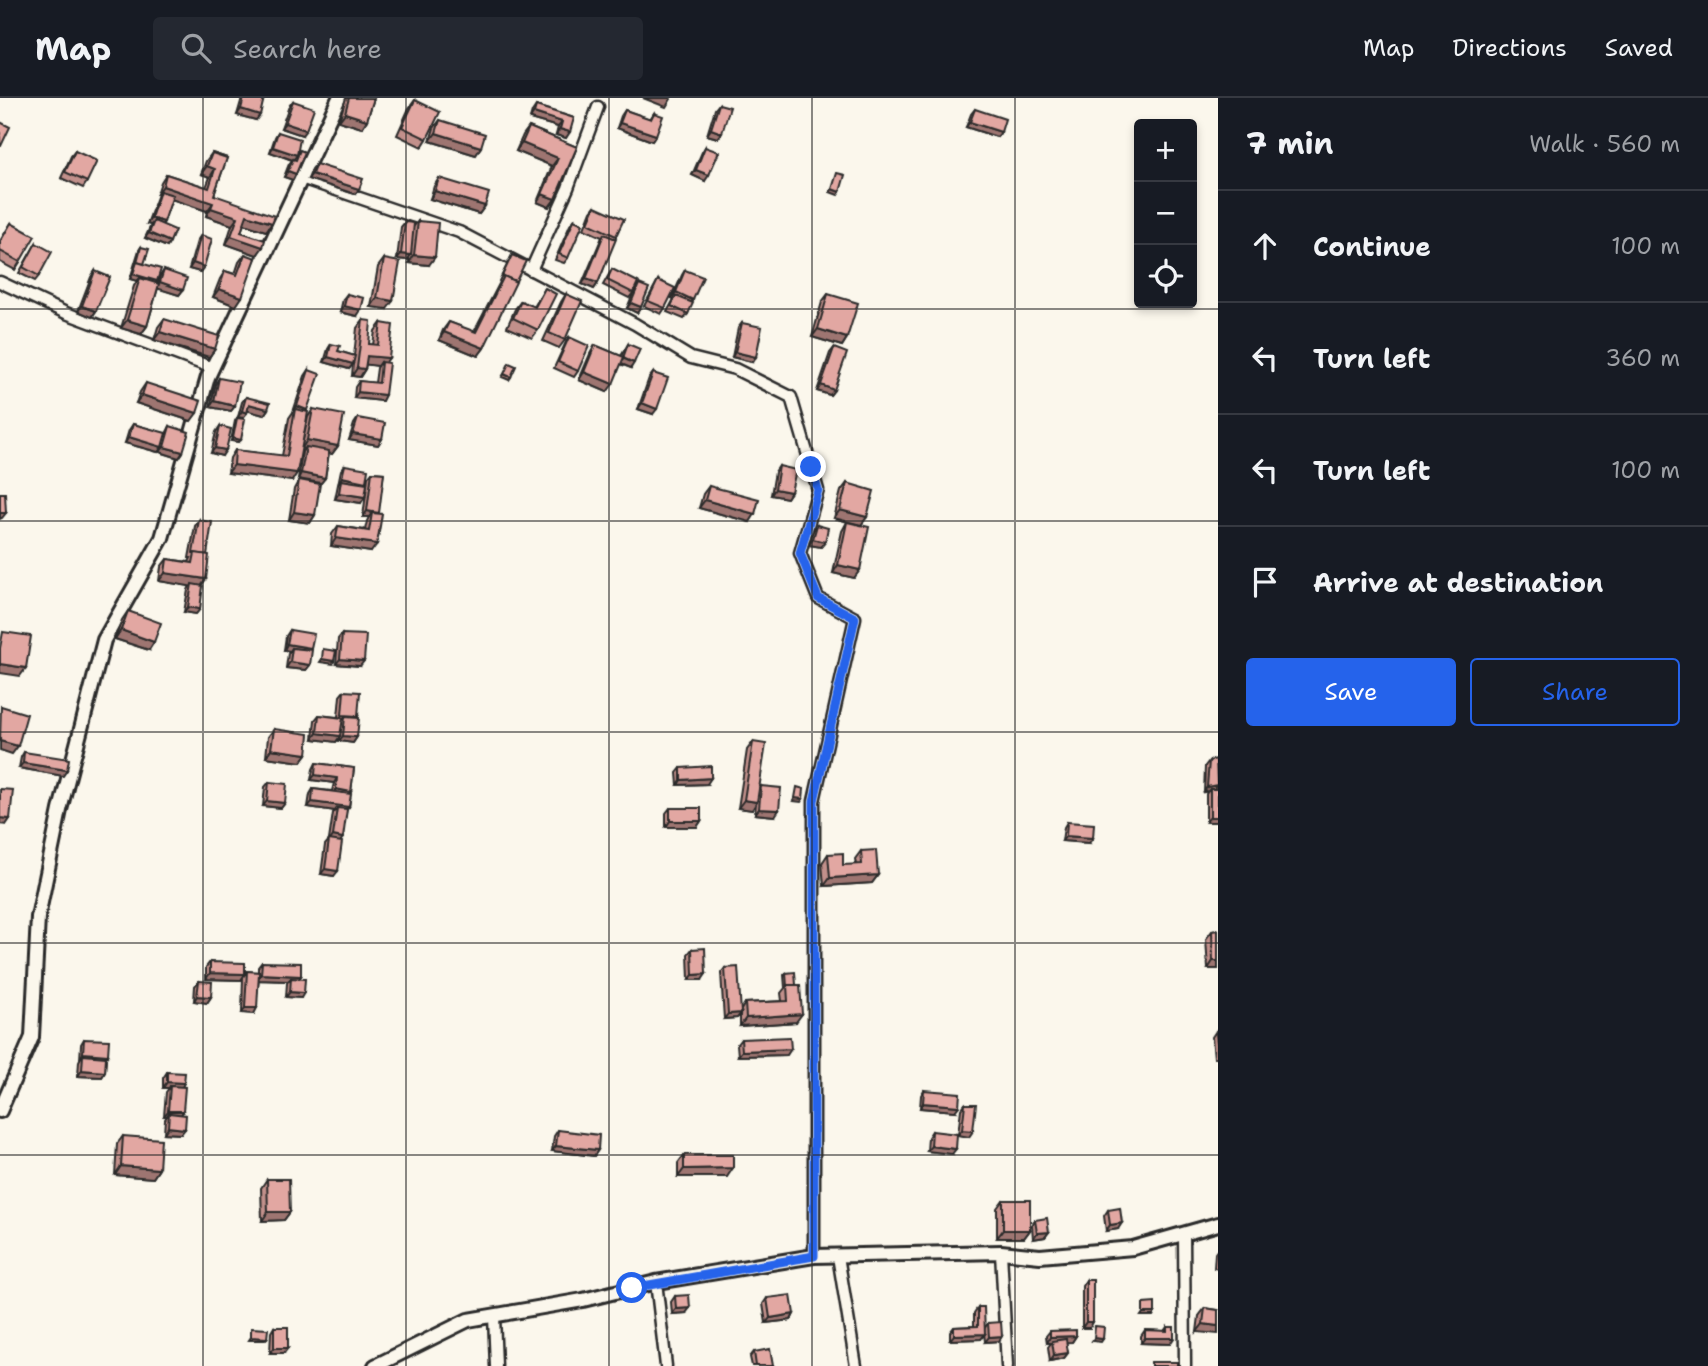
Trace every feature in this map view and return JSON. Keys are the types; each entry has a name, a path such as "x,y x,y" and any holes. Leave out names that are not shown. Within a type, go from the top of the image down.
{"street":[{"path":"0,1111 32,1037 38,916 60,810 104,640 163,538 213,368 339,98"},
{"path":"531,270 568,188 598,107"},
{"path":"302,178 459,232 635,324 691,358 735,369 791,397 818,490 800,553 818,598 855,618 814,801 814,1256"},
{"path":"0,282 66,313 213,368"},
{"path":"375,1366 468,1320 583,1300 656,1282 814,1256 1001,1252 1040,1256 1132,1248 1218,1224"},
{"path":"1184,1234 1185,1366"},
{"path":"1001,1252 1007,1366"},
{"path":"838,1256 856,1366"},
{"path":"656,1282 666,1366"},
{"path":"494,1316 496,1366"}],"building":[{"path":"244,98 264,98 260,115 241,109"},
{"path":"349,98 374,98 367,120 345,113"},
{"path":"415,100 440,112 427,139 402,127"},
{"path":"293,101 314,108 306,130 285,123"},
{"path":"719,104 730,107 722,133 711,129"},
{"path":"536,106 574,118 570,132 560,129 562,122 534,113"},
{"path":"975,109 1005,119 1001,132 970,122"},
{"path":"625,110 651,119 654,113 663,116 656,135 620,123"},
{"path":"440,120 485,134 481,147 436,133"},
{"path":"0,122 10,127 1,146 0,146"},
{"path":"529,127 577,147 555,199 542,194 558,158 522,143"},
{"path":"278,132 300,139 297,155 273,147"},
{"path":"705,147 719,152 709,175 696,170"},
{"path":"300,150 305,152 296,174 288,171"},
{"path":"75,151 97,161 87,182 65,172"},
{"path":"212,153 227,158 214,195 275,216 272,223 247,215 241,232 265,240 263,247 231,236 238,217 211,208 213,203 163,186 166,174 209,188 215,169 207,166"},
{"path":"316,164 363,179 359,189 312,174"},
{"path":"837,173 845,175 840,192 832,189"},
{"path":"439,178 489,193 485,206 435,191"},
{"path":"160,191 173,195 164,222 151,218"},
{"path":"595,206 624,219 616,236 588,223"},
{"path":"574,220 583,224 568,258 559,254"},
{"path":"154,221 175,230 170,242 149,233"},
{"path":"418,221 438,223 435,257 414,255"},
{"path":"405,222 414,223 411,255 401,254"},
{"path":"11,223 35,236 20,262 0,251 0,242"},
{"path":"604,234 616,239 598,283 586,279"},
{"path":"201,235 212,239 204,267 193,263"},
{"path":"36,243 52,252 39,276 23,267"},
{"path":"141,247 149,249 144,264 137,262"},
{"path":"245,254 256,258 242,297 219,289 225,271 237,275"},
{"path":"512,255 526,261 516,281 502,276"},
{"path":"384,259 400,262 393,301 377,298"},
{"path":"137,262 161,269 157,281 133,274"},
{"path":"612,269 638,282 633,293 607,280"},
{"path":"164,270 187,278 183,290 160,282"},
{"path":"685,270 703,277 693,300 676,292"},
{"path":"95,271 110,277 96,311 82,306"},
{"path":"504,276 516,282 484,348 444,332 449,322 476,332"},
{"path":"140,278 159,284 147,326 127,320"},
{"path":"658,280 675,288 665,308 648,301"},
{"path":"639,284 649,288 641,307 631,303"},
{"path":"545,288 556,294 538,330 513,318 521,301 535,307"},
{"path":"347,294 364,298 361,310 344,306"},
{"path":"566,294 582,301 565,340 549,333"},
{"path":"828,294 858,303 847,338 818,329"},
{"path":"676,296 693,303 688,314 671,306"},
{"path":"164,319 219,336 215,349 160,332"},
{"path":"363,320 371,321 369,344 378,345 381,323 393,325 389,358 367,356 365,369 357,368"},
{"path":"742,323 762,327 756,357 735,352"},
{"path":"569,337 589,346 578,371 558,362"},
{"path":"331,344 340,346 338,351 355,356 353,364 328,357"},
{"path":"628,344 640,349 634,363 623,358"},
{"path":"595,345 624,357 613,384 584,372"},
{"path":"834,348 847,353 834,390 821,385"},
{"path":"381,362 389,363 385,395 358,392 359,381 379,383"},
{"path":"509,363 516,366 511,377 504,374"},
{"path":"309,370 320,374 307,410 297,406"},
{"path":"653,373 668,378 657,409 642,403"},
{"path":"219,378 240,382 235,406 214,401"},
{"path":"146,383 201,401 197,413 142,395"},
{"path":"246,397 270,403 268,409 249,404 247,413 242,411"},
{"path":"295,409 308,412 297,473 234,465 235,450 287,456"},
{"path":"313,409 344,415 338,446 307,440"},
{"path":"237,418 245,419 241,440 233,438"},
{"path":"358,418 385,423 382,439 353,434"},
{"path":"133,424 166,433 162,447 129,437"},
{"path":"170,426 189,432 183,452 164,447"},
{"path":"220,426 231,429 226,450 215,448"},
{"path":"306,447 329,451 325,478 301,473"},
{"path":"345,465 368,469 366,482 342,477"},
{"path":"779,466 796,470 791,492 775,489"},
{"path":"372,472 384,473 379,513 367,511"},
{"path":"299,480 320,484 315,515 294,512"},
{"path":"341,480 367,484 365,497 339,493"},
{"path":"847,483 874,491 867,517 840,510"},
{"path":"709,486 759,499 755,514 705,500"},
{"path":"0,493 5,493 6,513 0,513"},
{"path":"372,513 382,514 377,544 336,538 338,526 369,531"},
{"path":"199,520 212,522 207,555 193,553"},
{"path":"847,522 869,527 860,570 838,565"},
{"path":"817,525 828,528 825,542 813,539"},
{"path":"195,553 209,555 206,579 165,573 167,559 193,563"},
{"path":"192,584 203,586 200,609 188,607"},
{"path":"128,611 161,623 154,642 121,630"},
{"path":"290,630 314,634 311,648 287,644"},
{"path":"3,632 31,636 26,668 0,664"},
{"path":"342,634 366,635 364,661 340,659"},
{"path":"292,648 312,650 310,665 290,662"},
{"path":"323,649 336,651 334,661 322,659"},
{"path":"344,691 360,692 358,716 342,715"},
{"path":"1,706 27,714 18,746 0,741"},
{"path":"319,715 343,718 340,736 317,733"},
{"path":"345,717 359,718 357,737 343,736"},
{"path":"274,729 309,734 307,754 271,749"},
{"path":"753,742 766,744 757,802 744,800"},
{"path":"24,752 69,759 67,770 23,763"},
{"path":"1216,759 1217,785 1207,787 1209,761"},
{"path":"316,763 354,768 351,792 336,789 337,778 315,775"},
{"path":"711,766 711,778 681,780 681,768"},
{"path":"269,782 287,784 285,803 267,801"},
{"path":"761,786 781,788 779,810 759,809"},
{"path":"797,787 804,789 803,799 795,798"},
{"path":"0,789 13,790 10,819 0,818"},
{"path":"313,789 351,794 349,807 312,802"},
{"path":"1210,789 1218,789 1218,817 1210,817"},
{"path":"337,808 347,809 343,838 333,836"},
{"path":"670,808 701,808 701,821 670,821"},
{"path":"1067,822 1094,824 1093,838 1066,836"},
{"path":"329,840 342,842 338,871 325,869"},
{"path":"876,850 878,875 830,878 828,854 843,853 843,865 862,864 861,851"},
{"path":"1218,930 1218,961 1213,961 1212,931"},
{"path":"705,948 706,974 693,975 692,949"},
{"path":"210,962 245,963 245,974 210,973"},
{"path":"262,962 301,963 301,976 261,974"},
{"path":"738,967 741,1013 728,1014 725,968"},
{"path":"247,971 259,972 257,1008 245,1008"},
{"path":"795,972 796,985 787,987 786,973"},
{"path":"291,978 305,979 304,993 290,992"},
{"path":"199,981 212,982 211,997 197,996"},
{"path":"787,985 800,985 802,1014 746,1018 745,1003 788,1001"},
{"path":"790,1037 791,1049 742,1051 741,1039"},
{"path":"84,1039 109,1040 108,1055 83,1053"},
{"path":"83,1055 106,1057 105,1072 82,1070"},
{"path":"167,1072 185,1073 184,1083 167,1082"},
{"path":"170,1086 185,1087 183,1111 168,1111"},
{"path":"924,1090 960,1093 959,1106 923,1103"},
{"path":"965,1104 976,1104 973,1131 962,1130"},
{"path":"169,1113 186,1115 185,1129 168,1127"},
{"path":"558,1130 599,1135 598,1150 556,1146"},
{"path":"932,1131 957,1134 956,1149 931,1146"},
{"path":"123,1136 161,1139 159,1169 121,1166"},
{"path":"684,1155 733,1155 733,1168 684,1169"},
{"path":"267,1179 289,1179 290,1212 268,1212"},
{"path":"1003,1200 1030,1200 1030,1230 1003,1230"},
{"path":"1120,1208 1122,1223 1110,1225 1108,1210"},
{"path":"1047,1218 1049,1232 1037,1233 1035,1220"},
{"path":"1086,1280 1093,1280 1093,1322 1086,1322"},
{"path":"689,1295 690,1308 676,1309 675,1296"},
{"path":"791,1295 794,1314 770,1318 767,1298"},
{"path":"1155,1303 1155,1313 1143,1313 1143,1304"},
{"path":"978,1307 984,1307 985,1334 954,1335 954,1327 978,1326"},
{"path":"1205,1308 1218,1310 1218,1326 1203,1324"},
{"path":"1001,1322 1002,1336 989,1337 988,1323"},
{"path":"1095,1326 1104,1327 1103,1339 1094,1338"},
{"path":"274,1327 288,1327 288,1348 274,1348"},
{"path":"1167,1327 1174,1327 1174,1338 1145,1338 1145,1330 1167,1331"},
{"path":"251,1328 268,1329 267,1338 251,1337"},
{"path":"1076,1330 1076,1336 1050,1337 1050,1331"},
{"path":"1066,1339 1068,1353 1054,1355 1052,1341"},
{"path":"770,1349 773,1366 756,1366 754,1352"},
{"path":"1151,1362 1177,1362 1177,1366 1151,1366"}],"route":[{"path":"632,1288 814,1256 814,801 855,618 818,598 800,553 818,490 811,467"}]}
